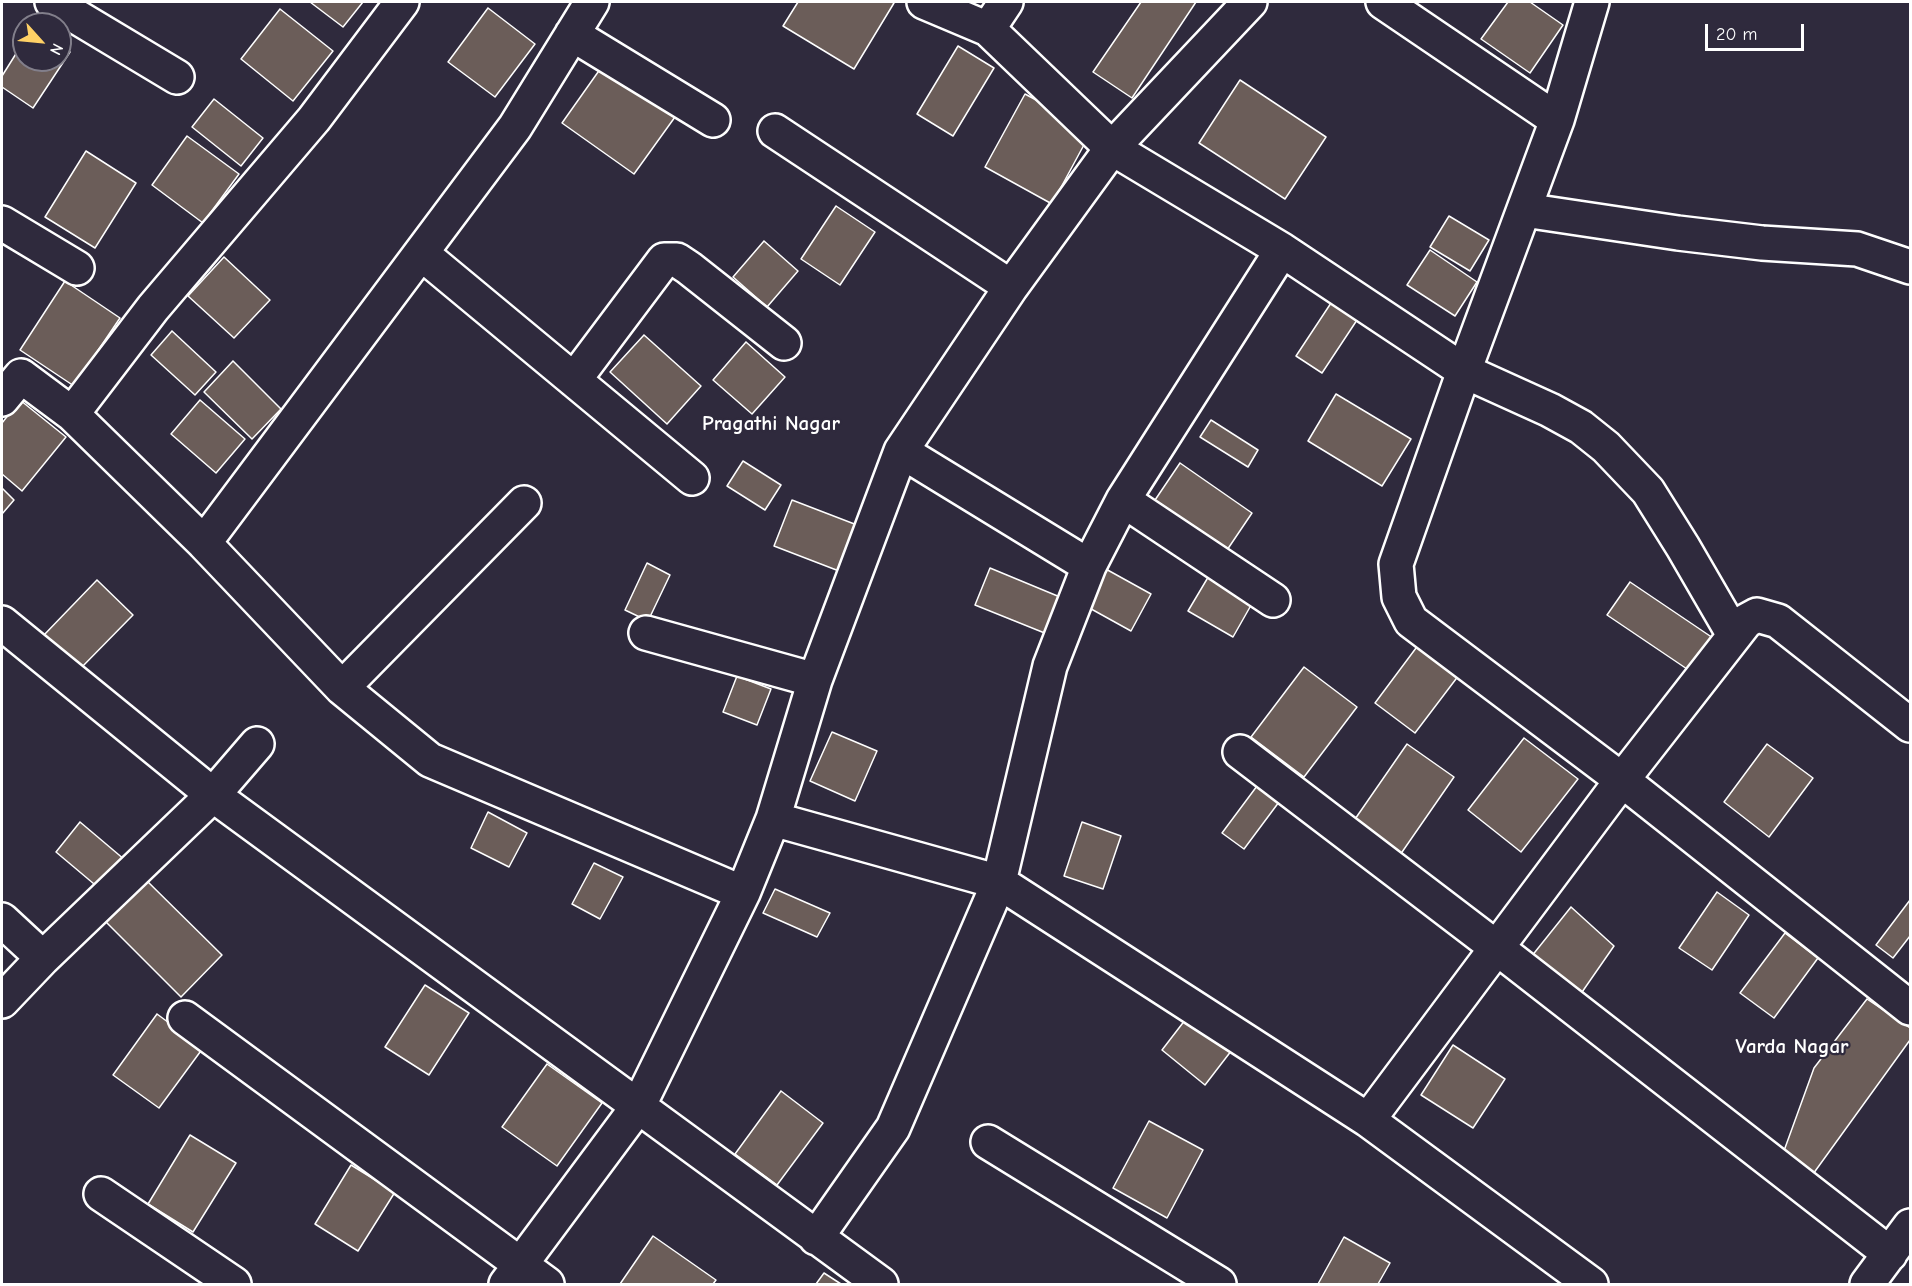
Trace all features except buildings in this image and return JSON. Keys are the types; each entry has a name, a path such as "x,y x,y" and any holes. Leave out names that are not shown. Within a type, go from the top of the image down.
{"street":[{"path":"52,2 177,77"},
{"path":"72,414 153,308 314,120 402,2"},
{"path":"204,543 515,127 592,2"},
{"path":"924,2 988,29 1112,148 1282,250 1464,371 1550,410 1581,427 1606,447 1648,491 1683,546 1734,635"},
{"path":"988,29 1006,2"},
{"path":"513,1275 639,1105 743,893 773,819 814,680 901,451 1011,287 1112,148 1250,2"},
{"path":"1383,2 1557,120"},
{"path":"1592,2 1557,120 1464,371 1396,564 1399,597 1411,621 1622,780 1911,1008"},
{"path":"572,34 712,120"},
{"path":"775,131 1011,287"},
{"path":"1524,210 1762,243 1857,249 1911,267"},
{"path":"2,223 78,268"},
{"path":"816,1238 893,1128 999,882 1050,666 1089,566 1123,500 1282,250"},
{"path":"421,253 692,478"},
{"path":"574,380 664,260 677,260 689,268 784,343"},
{"path":"2,399 21,376 72,414 204,543 342,688 430,760 743,893"},
{"path":"901,451 1089,566"},
{"path":"1123,500 1274,600"},
{"path":"342,688 524,503"},
{"path":"1368,1120 1622,780 1746,621 1756,615 1778,621 1911,724"},
{"path":"2,623 213,795 881,1284"},
{"path":"646,633 814,680"},
{"path":"2,1001 43,958 213,795 257,744"},
{"path":"1240,752 1497,948 1890,1254"},
{"path":"773,819 999,882 1368,1120 1582,1282"},
{"path":"2,920 43,958"},
{"path":"185,1018 513,1275 547,1284"},
{"path":"988,1142 1219,1284"},
{"path":"101,1194 234,1284"},
{"path":"1867,1284 1911,1226"}],"district":[{"name":"Pragathi Nagar","path":"771,424"},
{"name":"Varda Nagar","path":"1792,1047"}]}
